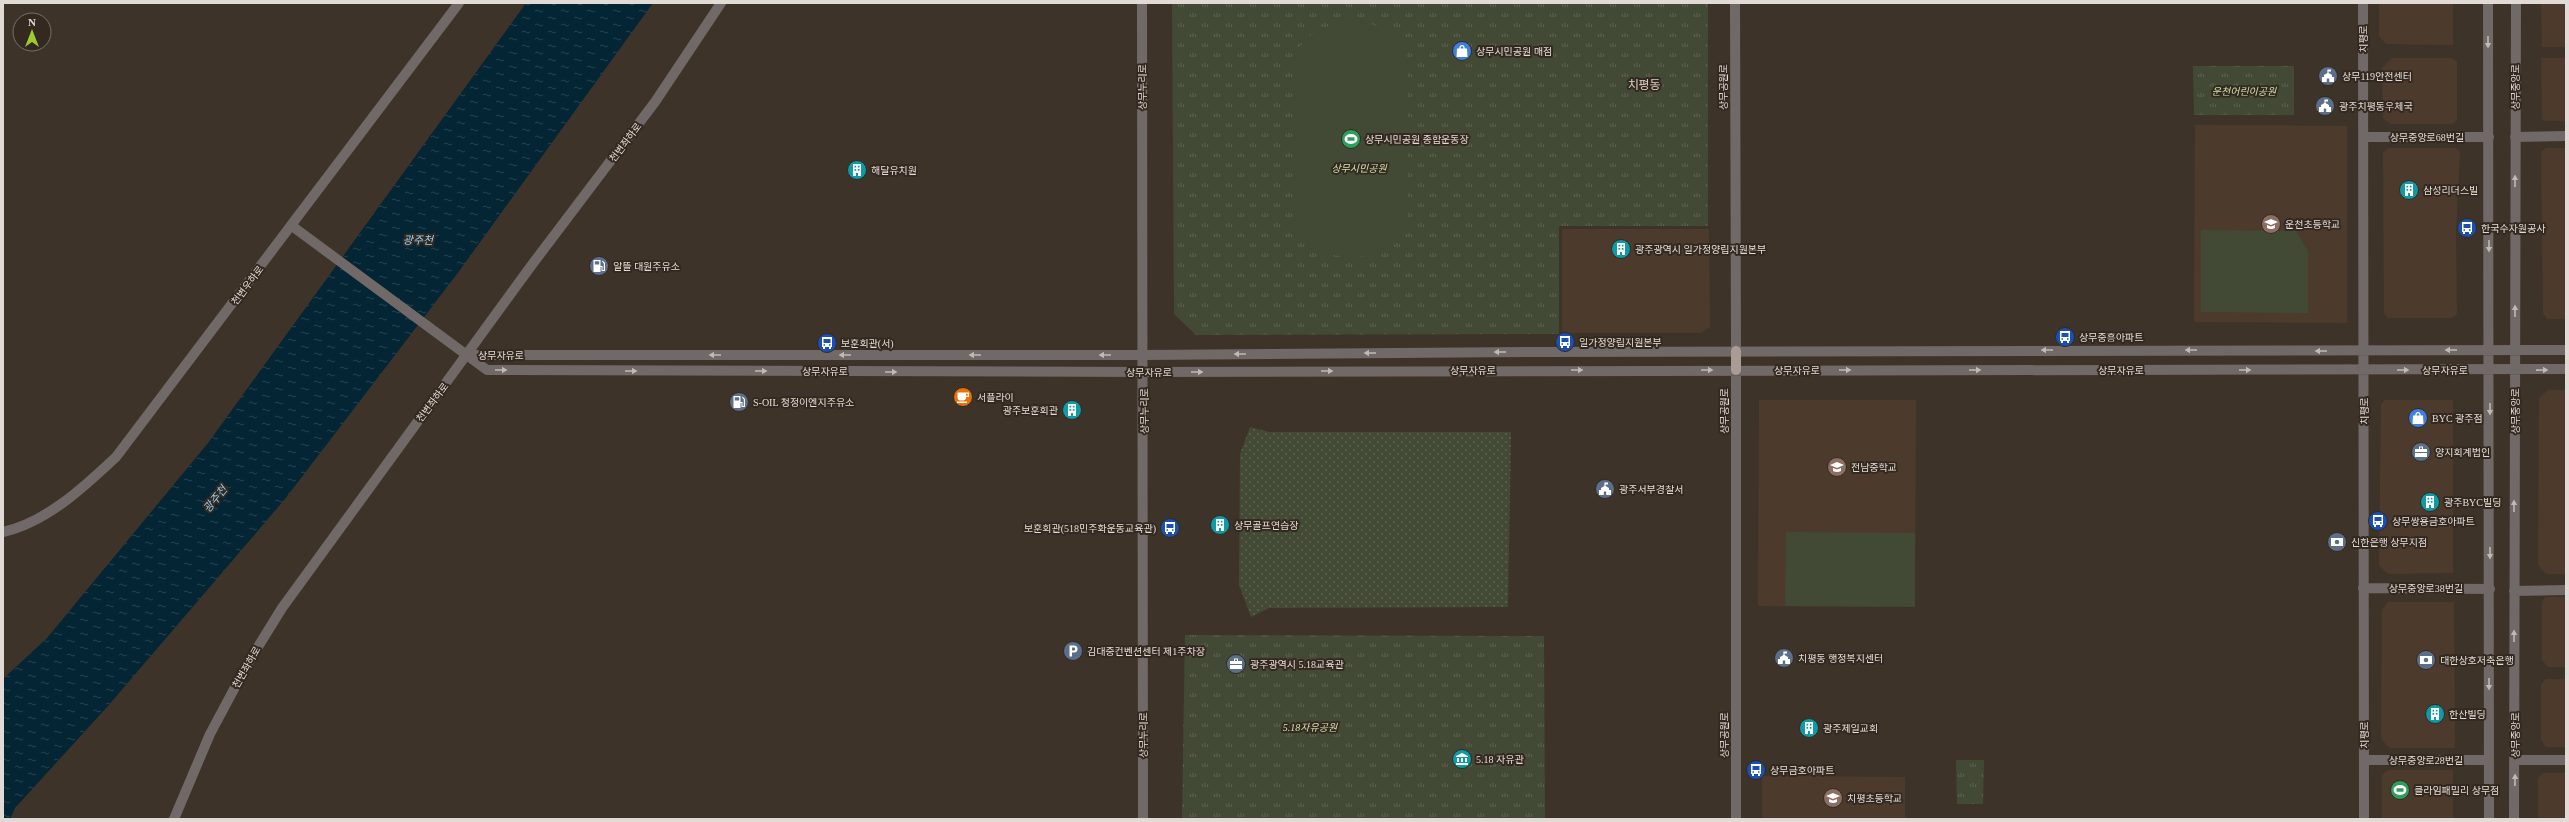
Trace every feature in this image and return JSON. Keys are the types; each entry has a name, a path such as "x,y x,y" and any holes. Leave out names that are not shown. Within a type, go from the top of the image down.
{"main road":[{"name":"상무공원로","path":"1736,351 1736,370"}],"street":[{"name":"천변우하로","path":"3,532 57,507 88,483 116,457 292,226 358,134 459,3"},
{"name":"천변좌하로","path":"174,819 213,727 248,663 282,608 341,523 468,355 531,266 655,102 721,3"},
{"name":"상무누리로","path":"1142,3 1144,355 1143,819"},
{"name":"상무공원로","path":"1735,3 1736,351"},
{"name":"치평로","path":"2363,3 2364,819"},
{"path":"2488,3 2490,350 2489,819"},
{"name":"상무중앙로","path":"2514,819 2516,3"},
{"path":"2515,136 2566,136"},
{"name":"상무중앙로68번길","path":"2364,137 2489,137"},
{"path":"292,226 468,355"},
{"name":"상무자유로","path":"468,355 1144,355 1736,351 2566,350"},
{"name":"상무자유로","path":"468,355 487,370 1144,372 2566,369"},
{"name":"상무공원로","path":"1736,370 1736,819"},
{"name":"상무중앙로38번길","path":"2363,588 2490,589"},
{"path":"2514,591 2566,590"},
{"name":"상무중앙로28번길","path":"2364,760 2489,760"},
{"path":"2515,760 2566,760"}],"shaded area":[{"path":"2379,3 2453,3 2453,45 2386,44 2379,36"},
{"path":"2541,3 2566,3 2566,47 2542,47"},
{"path":"2392,58 2452,58 2457,62 2457,120 2452,124 2391,124 2383,118 2382,68"},
{"path":"2541,58 2566,58 2566,121 2545,121 2542,119"},
{"name":"운천초등학교","path":"2195,125 2347,126 2347,323 2194,322"},
{"path":"2389,148 2456,148 2460,153 2456,232 2457,314 2452,318 2388,318 2384,313 2383,152"},
{"path":"2546,148 2566,148 2566,319 2547,319 2543,313 2541,152"},
{"name":"광주광역시 일가정양립지원본부","path":"1562,229 1709,229 1710,327 1701,333 1562,333"},
{"path":"2548,390 2566,390 2566,574 2546,574 2538,565 2539,398"},
{"name":"전남중학교","path":"1759,400 1916,400 1915,607 1758,606"},
{"path":"2385,400 2453,400 2453,573 2388,574 2379,565 2381,404"},
{"path":"2545,597 2566,597 2566,667 2548,667 2542,660 2542,602"},
{"path":"2388,602 2454,602 2455,748 2390,748 2381,739 2382,610"},
{"path":"2546,679 2566,679 2566,747 2546,747 2541,740 2541,684"},
{"path":"2388,770 2453,770 2453,819 2382,819 2382,775"},
{"path":"2543,773 2566,773 2566,819 2538,819 2538,778"},
{"name":"치평초등학교","path":"1762,776 1905,777 1905,819 1762,819"}],"green space":[{"name":"상무시민공원","path":"1172,3 1708,3 1708,226 1559,226 1559,334 1196,335 1174,314"},
{"name":"상무시민공원 종합운동장","path":"1351,22 1378,26 1393,34 1399,40 1407,57 1408,221 1401,238 1389,248 1375,254 1359,257 1327,253 1313,246 1302,235 1296,221 1295,54 1306,39 1318,30 1333,25"},
{"name":"운천어린이공원","path":"2193,66 2294,66 2294,115 2194,115"},
{"path":"2201,230 2296,231 2308,251 2308,313 2201,312"},
{"path":"1250,427 1269,432 1511,432 1508,607 1269,608 1251,617 1239,585 1240,454"},
{"path":"1786,532 1915,533 1915,607 1785,606"},
{"name":"5.18자유공원","path":"1185,635 1544,636 1545,819 1182,819"},
{"path":"1956,760 1984,760 1983,804 1957,804"}],"water":[{"name":"광주천","path":"526,3 653,3 460,270 285,499 108,706 15,808 10,819 3,819 3,679 47,638 208,443"}],"place":[{"name":"상무시민공원 매점","path":"1462,51"},
{"name":"상무119안전센터","path":"2328,76"},
{"name":"광주치평동우체국","path":"2325,106"},
{"name":"상무시민공원 종합운동장","path":"1351,139"},
{"name":"해달유치원","path":"857,170"},
{"name":"삼성리더스빌","path":"2409,190"},
{"name":"운천초등학교","path":"2271,224"},
{"name":"한국수자원공사","path":"2467,228"},
{"name":"광주광역시 일가정양립지원본부","path":"1621,249"},
{"name":"알뜰 대원주유소","path":"599,266"},
{"name":"상무중흥아파트","path":"2065,337"},
{"name":"일가정양립지원본부","path":"1565,342"},
{"name":"보훈회관(서)","path":"827,343"},
{"name":"서플라이","path":"963,397"},
{"name":"S-OIL 청정이엔지주유소","path":"739,402"},
{"name":"광주보훈회관","path":"1072,410"},
{"name":"BYC 광주점","path":"2418,418"},
{"name":"양지회계법인","path":"2421,452"},
{"name":"전남중학교","path":"1837,467"},
{"name":"광주서부경찰서","path":"1605,489"},
{"name":"광주BYC빌딩","path":"2430,502"},
{"name":"상무쌍용금호아파트","path":"2378,521"},
{"name":"상무골프연습장","path":"1220,525"},
{"name":"보훈회관(518민주화운동교육관)","path":"1170,528"},
{"name":"신한은행 상무지점","path":"2337,542"},
{"name":"김대중컨벤션센터 제1주차장","path":"1073,651"},
{"name":"치평동 행정복지센터","path":"1784,658"},
{"name":"대한상호저축은행","path":"2426,660"},
{"name":"광주광역시 5.18교육관","path":"1236,664"},
{"name":"한산빌딩","path":"2435,714"},
{"name":"광주제일교회","path":"1809,728"},
{"name":"5.18 자유관","path":"1462,759"},
{"name":"상무금호아파트","path":"1756,770"},
{"name":"클라임패밀리 상무점","path":"2400,790"},
{"name":"치평초등학교","path":"1833,798"}],"district":[{"name":"치평동","path":"1644,85"}]}
